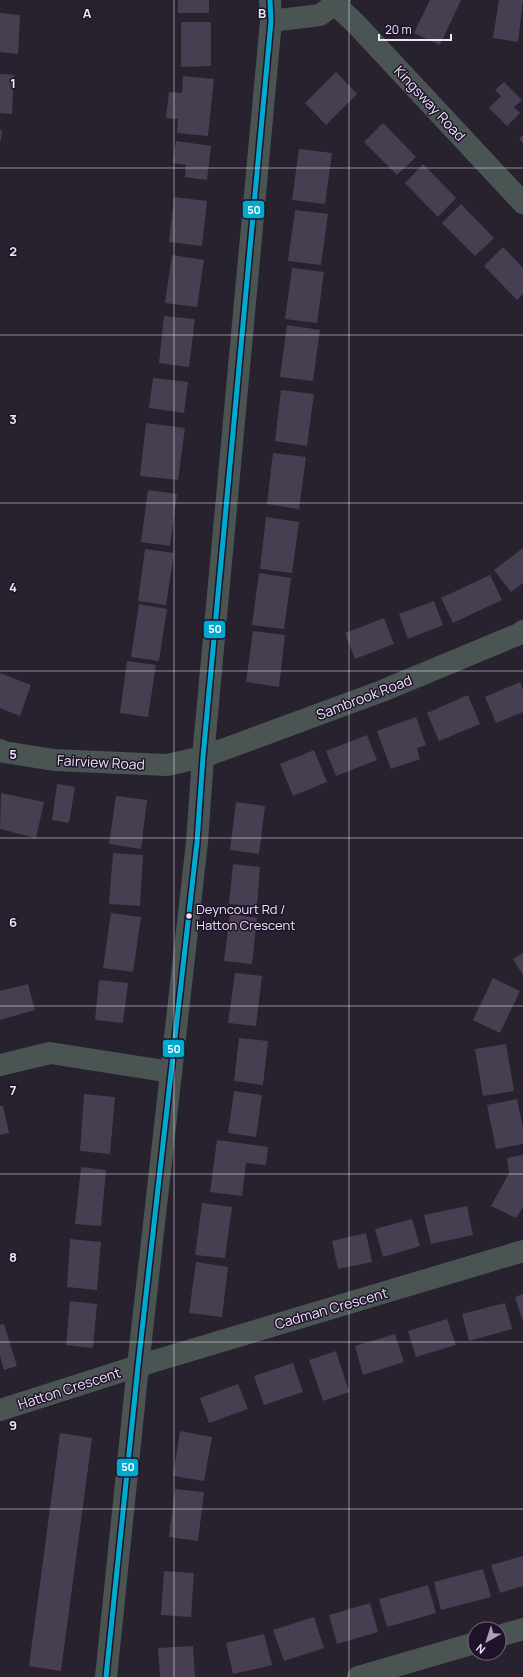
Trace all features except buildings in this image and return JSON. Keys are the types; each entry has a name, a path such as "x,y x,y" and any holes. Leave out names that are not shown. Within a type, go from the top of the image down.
{"street":[{"path":"106,1677 138,1366 197,842 203,757 270,10 320,15 338,2"},
{"name":"Kingsway Road","path":"338,2 523,203"},
{"name":"Sambrook Road","path":"203,757 382,691 523,631"},
{"name":"Fairview Road","path":"0,750 4,752 54,760 167,765 203,757"},
{"path":"0,1065 50,1053 171,1072"},
{"name":"Cadman Crescent","path":"138,1366 523,1250"},
{"name":"Hatton Crescent","path":"0,1410 138,1366"},
{"path":"507,1634 523,1629"},
{"path":"358,1677 467,1645"}],"transit line":[{"name":"50","path":"106,1677 138,1366 197,842 203,757 271,21 270,0"}],"place":[{"name":"Deyncourt Rd / Hatton Crescent","path":"189,916"}]}
